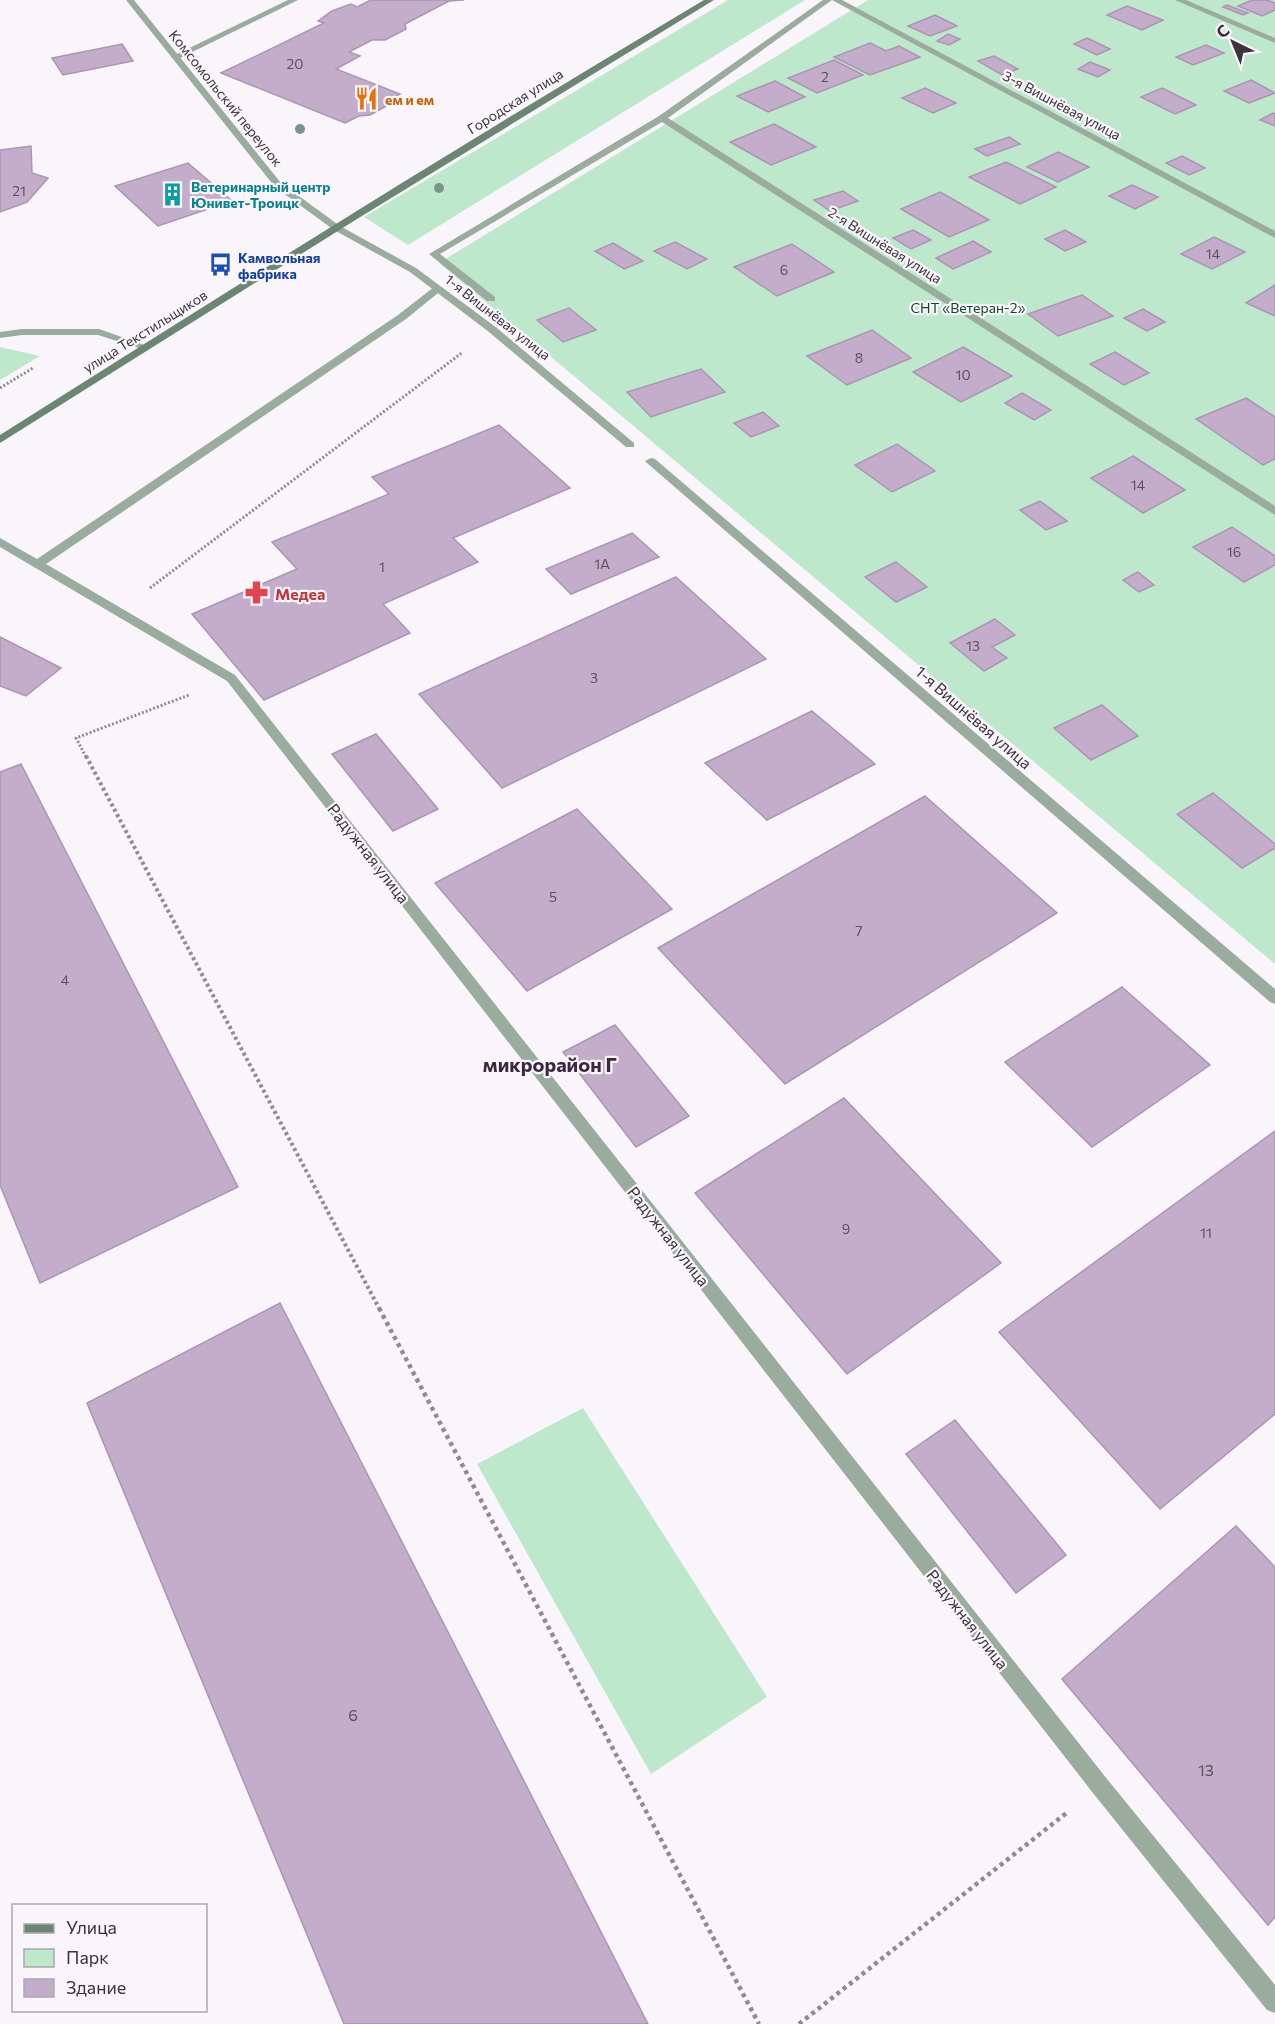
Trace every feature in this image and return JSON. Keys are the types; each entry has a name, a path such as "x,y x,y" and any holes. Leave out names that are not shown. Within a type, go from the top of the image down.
{"main road":[{"name":"Городская улица","path":"337,228 556,91 710,0"},
{"name":"улица Текстильщиков","path":"0,440 337,228"}],"street":[{"name":"Комсомольский переулок","path":"130,0 278,185 337,228"},
{"path":"175,57 294,0"},
{"path":"491,299 434,254 662,118 828,0"},
{"name":"3-я Вишнёвая улица","path":"836,0 1275,235"},
{"path":"1179,0 1275,41"},
{"name":"2-я Вишнёвая улица","path":"662,118 1275,511"},
{"name":"1-я Вишнёвая улица","path":"337,228 413,270 493,330 630,445"},
{"path":"38,564 402,317 438,289"},
{"path":"0,335 22,332 99,332 145,347"},
{"name":"1-я Вишнёвая улица","path":"651,461 1275,998"},
{"name":"Радужная улица","path":"0,542 231,678 1100,1786 1275,2002"}],"path":[{"path":"119,612 493,330"},
{"path":"231,678 76,738 759,2024"},
{"path":"799,2024 1100,1786"}],"green space":[{"path":"728,0 805,0 408,245 364,217"},
{"name":"СНТ «Ветеран-2»","path":"868,0 1275,0 1275,964 439,263"},
{"path":"0,347 40,356 0,380"},
{"path":"583,1408 767,1697 651,1774 477,1464"}],"building":[{"path":"371,0 464,0 449,1 405,24 406,29 385,40 372,40 349,52 360,56 336,69 400,94 387,100 388,105 370,115 359,116 345,123 221,73 324,23 318,21 332,11 351,4 357,7"},
{"path":"1252,0 1267,0 1275,3 1275,10 1262,16 1238,6"},
{"path":"1227,5 1248,13 1243,15 1223,7"},
{"path":"1127,6 1163,20 1142,30 1107,15"},
{"path":"935,15 957,26 930,36 908,26"},
{"path":"948,34 960,39 949,45 937,41"},
{"path":"1087,38 1110,49 1097,55 1074,44"},
{"path":"870,43 886,51 899,46 920,57 870,75 834,57"},
{"path":"122,44 133,61 63,75 52,58"},
{"path":"1206,45 1224,53 1193,65 1176,57"},
{"path":"994,56 1018,69 1002,75 978,61"},
{"path":"834,60 863,75 817,93 788,78"},
{"path":"1090,62 1110,70 1098,77 1078,69"},
{"path":"1251,80 1275,93 1249,103 1224,91"},
{"path":"775,81 805,97 768,112 737,96"},
{"path":"925,88 956,103 933,113 902,98"},
{"path":"1162,88 1196,105 1175,114 1141,97"},
{"path":"1275,114 1275,126 1260,120"},
{"path":"774,124 816,147 771,165 730,142"},
{"path":"1009,137 1020,144 987,156 975,149"},
{"path":"31,146 32,173 48,178 27,202 0,212 0,150"},
{"path":"1058,152 1089,167 1058,182 1027,167"},
{"path":"1182,156 1205,168 1189,175 1166,163"},
{"path":"1006,162 1056,187 1020,204 969,177"},
{"name":"Ветеринарный центр Юнивет-Троицк","path":"188,163 232,201 158,226 115,186"},
{"path":"1132,185 1158,197 1135,209 1109,196"},
{"path":"843,191 858,201 830,211 814,200"},
{"path":"940,192 989,220 949,237 901,209"},
{"path":"913,230 931,240 911,249 893,238"},
{"path":"1065,230 1086,242 1065,251 1045,239"},
{"path":"1214,237 1245,252 1212,269 1181,254"},
{"path":"973,241 991,252 953,269 936,258"},
{"path":"675,242 707,259 687,269 654,251"},
{"path":"613,243 643,261 624,269 595,251"},
{"path":"792,244 834,272 777,296 734,267"},
{"path":"1275,285 1275,316 1246,303"},
{"path":"1082,295 1113,316 1058,336 1028,314"},
{"path":"569,308 596,330 563,342 537,320"},
{"path":"1143,309 1165,322 1147,331 1124,318"},
{"path":"872,330 911,358 847,385 807,356"},
{"path":"963,347 1012,376 961,402 913,372"},
{"path":"1115,352 1149,373 1124,385 1090,364"},
{"path":"701,369 725,392 651,417 627,392"},
{"path":"1022,393 1051,410 1034,420 1005,403"},
{"path":"1246,398 1275,417 1275,459 1263,465 1196,419"},
{"path":"763,412 779,426 751,437 734,423"},
{"path":"499,425 570,488 453,538 478,562 383,604 410,633 264,700 192,614 297,569 272,542 389,494 372,477"},
{"path":"897,444 935,471 892,492 855,465"},
{"path":"1133,456 1185,490 1143,513 1091,478"},
{"path":"1040,501 1067,521 1046,530 1020,510"},
{"path":"1232,527 1275,556 1275,565 1244,582 1193,547"},
{"path":"632,533 659,557 571,594 546,569"},
{"path":"896,562 927,587 896,602 865,577"},
{"path":"1138,572 1154,585 1139,592 1123,580"},
{"path":"676,577 766,659 502,788 419,694"},
{"path":"995,619 1015,635 992,647 1007,658 984,671 950,643"},
{"path":"0,637 61,668 26,696 0,686"},
{"path":"1102,705 1138,736 1091,760 1054,728"},
{"path":"812,711 875,764 767,820 705,763"},
{"path":"376,734 438,809 393,831 332,754"},
{"path":"21,764 238,1187 40,1283 0,1185 0,772"},
{"path":"1213,793 1275,844 1275,848 1242,868 1177,814"},
{"path":"925,796 1057,913 785,1084 658,948"},
{"path":"577,809 672,909 527,991 435,883"},
{"path":"1122,987 1210,1065 1092,1147 1005,1062"},
{"path":"615,1025 689,1116 636,1147 563,1052"},
{"path":"844,1098 1001,1263 847,1374 695,1193"},
{"path":"1275,1131 1275,1414 1160,1509 999,1332"},
{"path":"280,1303 648,2024 344,2024 87,1403"},
{"path":"955,1420 1066,1555 1016,1593 906,1454"},
{"path":"1236,1526 1275,1567 1275,1917 1268,1925 1062,1679"}],"place":[{"name":"ем и ем","path":"367,99"},
{"name":"Ветеринарный центр Юнивет-Троицк","path":"173,194"},
{"name":"Камвольная фабрика","path":"220,265"},
{"name":"Медеа","path":"257,593"}],"district":[{"name":"микрорайон Г","path":"550,1064"}]}
